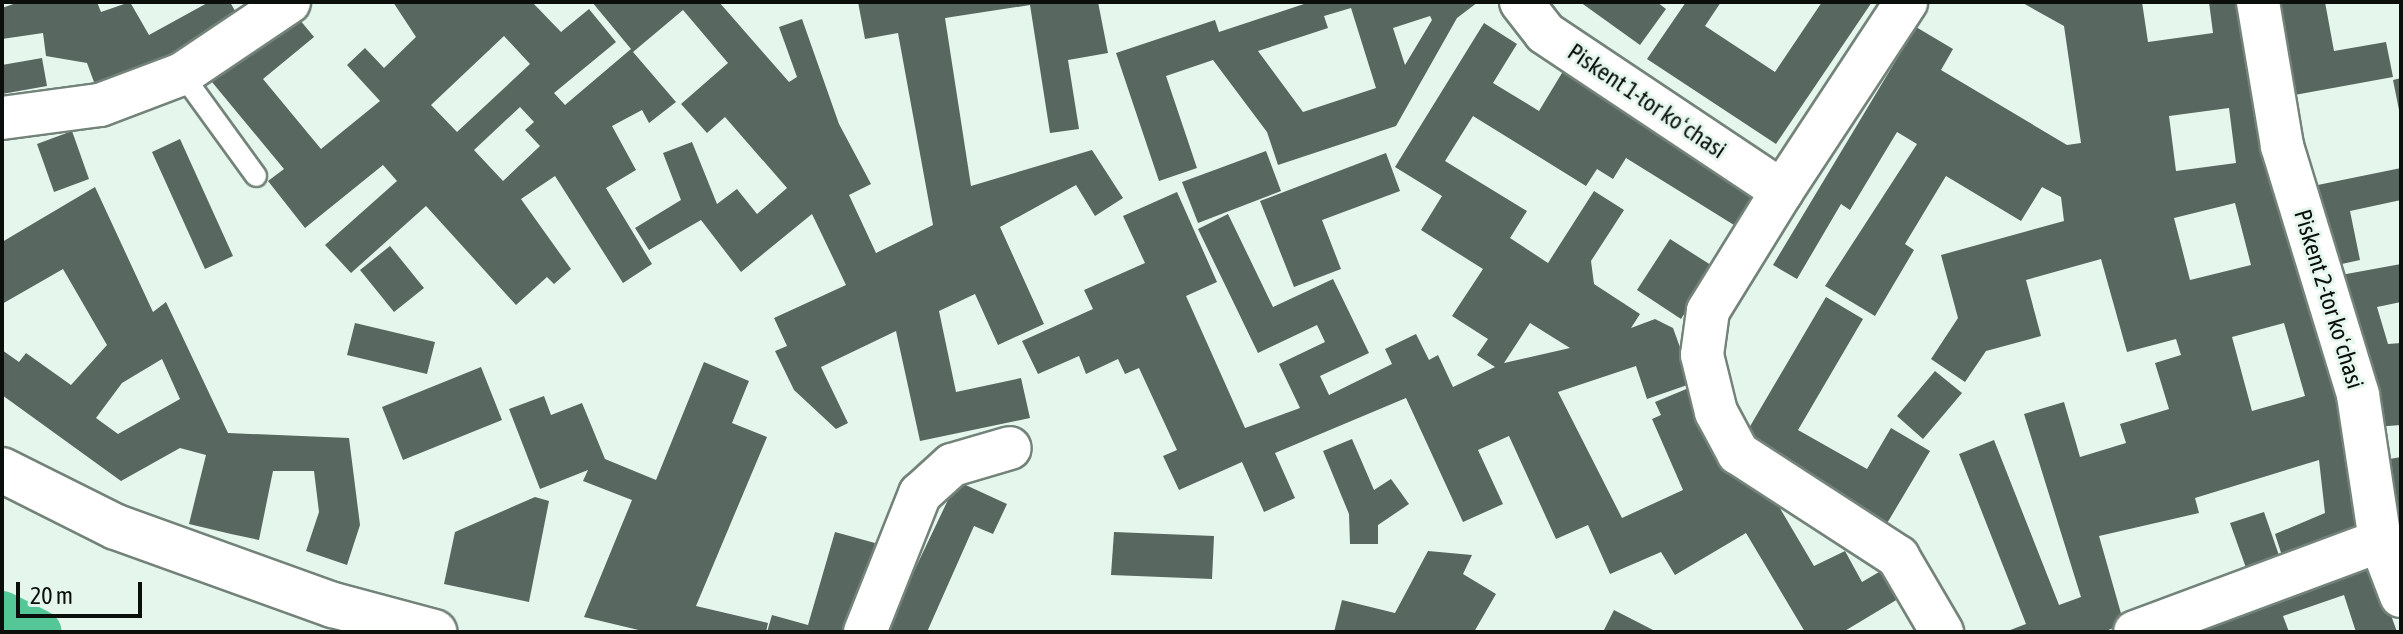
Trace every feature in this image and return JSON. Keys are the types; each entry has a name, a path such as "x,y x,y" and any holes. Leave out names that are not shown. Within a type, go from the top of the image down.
{"street":[{"path":"2,118 100,105 182,74 289,2"},
{"name":"Piskent 1-tor koʻchasi","path":"1521,2 1545,33 1782,191"},
{"path":"1906,2 1782,191 1708,311 1702,355 1716,412 1738,453 1898,557 1942,632"},
{"name":"Piskent 2-tor koʻchasi","path":"2258,2 2282,146 2358,395 2380,541 2401,596"},
{"path":"865,632 920,494 952,465 1010,448"},
{"path":"9,470 116,527 333,605 434,632"},
{"path":"2135,632 2380,541"}],"lane":[{"path":"182,74 256,176"}],"building":[{"path":"19,2 97,2 101,12 130,2 149,35 209,2 230,2 242,23 98,93 87,63 46,56 43,33 2,39 2,8"},
{"path":"393,2 532,2 561,32 589,9 616,42 554,93 565,105 631,49 592,2 719,2 789,82 797,77 779,27 802,19 839,124 871,184 849,195 876,253 933,225 898,33 865,39 858,2 1098,2 1108,53 1068,60 1079,129 1050,133 1030,5 945,18 971,186 1092,150 1123,198 1095,216 1076,185 1000,227 1044,324 998,345 975,294 939,311 956,392 1021,378 1030,418 920,441 896,331 821,367 848,423 836,429 794,390 775,351 787,346 774,318 846,285 812,214 741,272 701,220 649,250 635,228 681,200 663,153 692,142 717,204 737,189 757,214 787,188 725,117 707,133 681,104 728,63 683,10 633,52 676,102 649,123 642,110 612,126 636,170 606,188 652,264 623,283 555,176 521,199 571,269 554,284 547,277 516,305 426,206 351,273 325,245 397,181 383,165 305,228 268,181 284,169 207,76 290,8 314,37 263,79 321,149 380,101 347,65 365,48 384,68 416,37","holes":["504,36 530,64 457,132 431,105","520,107 534,122 525,130 540,146 503,181 474,150"]},
{"path":"1310,2 1478,2 1457,18 1396,126 1278,165 1267,132 1213,60 1166,76 1197,168 1159,181 1116,53 1215,20 1219,32","holes":["1351,8 1376,88 1303,112 1258,51 1328,28 1324,16","1430,16 1432,20 1405,65 1393,28"]},
{"path":"1580,2 1657,2 1666,9 1640,45"},
{"path":"1686,2 1721,2 1705,26 1775,72 1822,2 1872,2 1776,144 1647,59"},
{"path":"2021,2 2142,2 2148,42 2213,33 2209,2 2248,2 2367,519 2342,542 2284,562 2275,534 2325,513 2319,460 2195,498 2199,513 2099,536 2124,624 2103,632 2005,632 2026,624 1959,454 1994,440 2059,605 2081,597 2024,414 2064,402 2080,457 2126,443 2120,424 2169,409 2155,363 2181,355 2176,339 2127,352 2101,259 2026,280 2041,336 1986,351 1965,382 1931,359 1958,318 1941,255 2064,221 2061,197 2042,187 2021,221 1946,176 1905,244 1914,250 1875,316 1825,286 1917,144 1897,132 1850,210 1841,204 1797,279 1773,265 1916,27 1953,49 1941,70 2067,145 2081,143 2064,26","holes":["2229,108 2236,163 2176,171 2169,116","2235,203 2251,265 2190,280 2174,218","2284,323 2305,396 2252,411 2232,337"]},
{"path":"2271,2 2325,2 2334,51 2386,42 2393,77 2289,96"},
{"path":"1484,23 1517,44 1493,83 1539,111 1565,68 1758,187 1734,225 1626,158 1613,179 1597,169 1586,186 1473,116 1445,161 1527,211 1510,238 1548,263 1594,191 1624,210 1591,261 1594,284 1640,314 1631,328 1655,319 1673,328 1693,383 1647,399 1636,366 1558,392 1622,518 1683,490 1652,419 1661,415 1655,402 1696,385 1739,481 1758,471 1814,566 1845,551 1862,582 1891,565 1908,593 1843,632 1805,632 1746,533 1675,575 1661,552 1610,574 1588,525 1556,539 1509,436 1478,450 1503,504 1463,522 1406,398 1275,453 1295,498 1264,512 1242,462 1179,490 1163,456 1177,450 1139,368 1125,374 1118,359 1086,374 1079,356 1038,374 1022,341 1093,309 1084,290 1145,263 1123,216 1177,192 1217,282 1186,296 1245,428 1300,408 1279,364 1325,342 1317,325 1258,353 1198,229 1228,214 1273,307 1333,279 1369,353 1320,376 1329,395 1392,364 1385,349 1416,334 1429,360 1438,355 1453,387 1495,367 1477,355 1488,339 1452,316 1483,269 1421,230 1442,196 1395,167","holes":["1530,323 1570,348 1504,363"]},
{"path":"42,58 47,86 2,94 2,65"},
{"path":"2401,78 2401,115 2400,115 2393,80"},
{"path":"72,131 89,179 54,192 37,144"},
{"path":"180,139 233,256 205,269 152,152"},
{"path":"1266,151 1281,191 1198,223 1182,182"},
{"path":"1386,153 1400,191 1322,220 1341,269 1294,287 1260,201"},
{"path":"2401,168 2401,200 2350,211 2360,260 2319,269 2303,188"},
{"path":"95,187 153,312 166,302 228,433 349,438 360,525 347,565 306,551 319,512 314,471 273,471 259,540 189,524 206,455 180,448 121,481 2,395 2,350 19,362 26,353 71,385 107,345 63,269 2,304 2,242","holes":["162,359 180,399 118,434 96,418 122,383"]},
{"path":"1670,239 1714,267 1681,319 1637,290"},
{"path":"390,246 424,288 394,312 360,270"},
{"path":"2401,264 2401,302 2377,307 2388,344 2401,343 2401,425 2374,427 2330,277"},
{"path":"1826,297 1863,319 1798,430 1867,469 1891,428 1930,451 1886,525 1742,440"},
{"path":"355,323 435,342 427,374 347,355"},
{"path":"704,362 749,381 732,423 767,437 696,606 768,623 766,632 647,632 584,617 632,500 583,481 588,470 540,489 509,409 544,396 551,415 582,403 605,459 656,480"},
{"path":"481,367 502,420 403,460 382,407"},
{"path":"1935,371 1962,393 1923,439 1897,416"},
{"path":"1352,439 1374,490 1391,479 1409,504 1378,525 1378,544 1350,544 1349,514 1323,451"},
{"path":"2401,457 2401,569 2378,461"},
{"path":"957,481 1007,504 993,534 974,526 927,632 885,632"},
{"path":"535,497 549,501 529,602 444,584 455,532"},
{"path":"2264,512 2283,567 2250,579 2230,523"},
{"path":"835,532 875,543 849,632 767,632 772,615 808,625"},
{"path":"1114,532 1214,536 1212,579 1111,575"},
{"path":"1428,551 1472,555 1463,574 1496,594 1474,632 1334,632 1342,600 1395,613"},
{"path":"2368,551 2397,632 2356,632 2344,595 2283,616 2289,632 2182,632"},
{"path":"1614,610 1657,632 1603,632"}],"waterway":[{"path":"2,613 40,632"}]}
